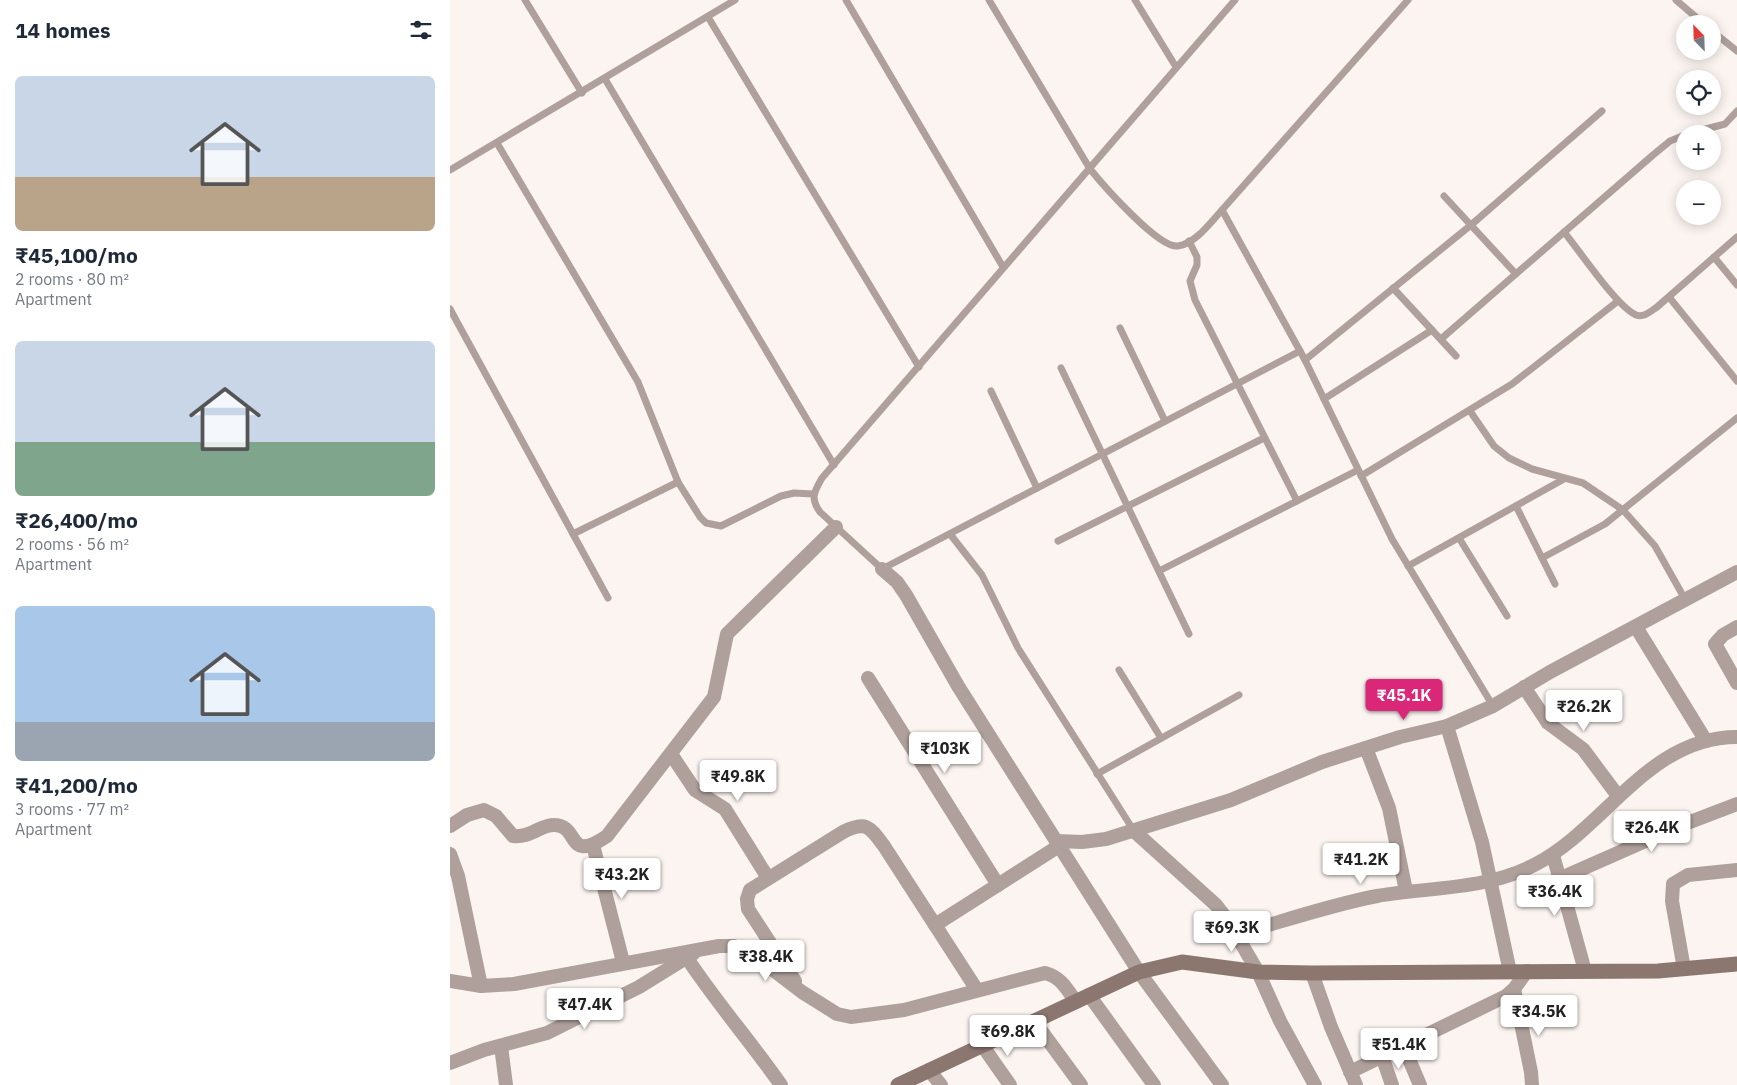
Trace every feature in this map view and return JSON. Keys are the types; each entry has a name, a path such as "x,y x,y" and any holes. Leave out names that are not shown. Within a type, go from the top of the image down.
{"street":[{"path":"450,826 467,816 484,810 496,816 513,836 530,834 549,826 557,825 566,830 577,844 585,847 593,845 607,836 714,697 722,669 727,634 836,527"},
{"path":"882,569 898,582 958,686 1139,972 1222,1085"},
{"path":"935,925 998,885 1057,844 1106,839 1134,831 1231,800 1322,762 1400,737 1447,726 1493,706 1737,572"},
{"path":"1636,627 1706,741"},
{"path":"1737,627 1723,635 1715,644 1737,683"},
{"path":"868,678 998,885"},
{"path":"1524,688 1548,723 1582,750 1618,796"},
{"path":"1447,726 1473,805 1492,882 1510,972"},
{"path":"1238,934 1374,897 1406,891 1492,882 1512,876 1552,855 1594,821 1618,796 1648,770 1671,756 1706,741 1737,737"},
{"path":"1366,748 1389,808 1406,891"},
{"path":"671,754 695,790 720,803 725,809 768,878"},
{"path":"1559,879 1677,827 1737,804"},
{"path":"802,992 748,909 746,899 750,890 768,878 849,829 863,826 872,829 884,846 977,990"},
{"path":"1134,831 1216,905 1238,934 1280,1021 1315,1085"},
{"path":"593,845 623,962"},
{"path":"450,854 458,876 481,986"},
{"path":"1552,855 1585,971"},
{"path":"1684,969 1672,901 1673,884 1688,875 1737,870"},
{"path":"450,981 481,986 567,975 623,962 693,954 719,946 733,946 747,950 802,992 837,1014 851,1017 904,1010 1045,973 1061,980 1082,998 1154,1085"},
{"path":"450,1062 484,1050 547,1033 639,987 693,954"},
{"path":"693,954 708,989 754,1046 782,1085"},
{"path":"898,1085 1139,972 1182,962 1258,972 1312,973 1658,972 1737,964"},
{"path":"1312,973 1353,1079 1382,1056 1490,1004 1514,989 1527,971"},
{"path":"1514,989 1528,1055 1532,1085"},
{"path":"1034,1021 1081,1085"},
{"path":"982,1045 1010,1085"},
{"path":"1404,1045 1420,1085"},
{"path":"501,1046 506,1085"},
{"path":"1382,1056 1392,1085"},
{"path":"929,1070 941,1085"}],"lane":[{"path":"525,0 582,93"},
{"path":"450,170 735,0"},
{"path":"846,0 1003,267"},
{"path":"989,0 1090,169 1105,188 1163,241 1169,245 1178,246 1189,241 1222,210 1408,0"},
{"path":"1135,0 1176,67"},
{"path":"1235,0 834,465 812,494 813,503 882,569 1300,351"},
{"path":"1676,0 1694,15"},
{"path":"708,16 919,367"},
{"path":"1721,38 1737,51"},
{"path":"605,79 834,465"},
{"path":"1305,360 1471,225 1602,111"},
{"path":"1721,125 1725,124 1737,111"},
{"path":"1440,340 1653,155 1676,138"},
{"path":"497,143 638,382 678,482 700,517 714,526 730,522 781,496 794,493 812,494"},
{"path":"1444,196 1516,274"},
{"path":"1222,210 1305,360 1392,539 1493,706"},
{"path":"1564,232 1618,301 1636,315 1644,315 1668,297 1737,237"},
{"path":"1189,241 1197,257 1197,265 1190,281 1191,289 1297,501"},
{"path":"1714,257 1737,284"},
{"path":"1393,288 1456,356"},
{"path":"1668,297 1737,381"},
{"path":"1159,571 1297,501 1360,473 1470,411 1512,384 1618,301"},
{"path":"450,310 608,598"},
{"path":"1120,328 1165,421"},
{"path":"1324,399 1432,330"},
{"path":"1061,368 1189,634"},
{"path":"991,391 1037,488"},
{"path":"1470,411 1494,446 1509,458 1532,469 1583,483 1623,510 1655,546 1686,601"},
{"path":"1542,558 1586,536 1623,510 1737,418"},
{"path":"1058,541 1264,438"},
{"path":"1408,566 1564,479"},
{"path":"573,534 678,482"},
{"path":"1516,506 1555,584"},
{"path":"950,534 982,575 1018,648 1134,831"},
{"path":"1459,538 1507,616"},
{"path":"1119,670 1161,738"},
{"path":"1097,774 1239,695"}]}
